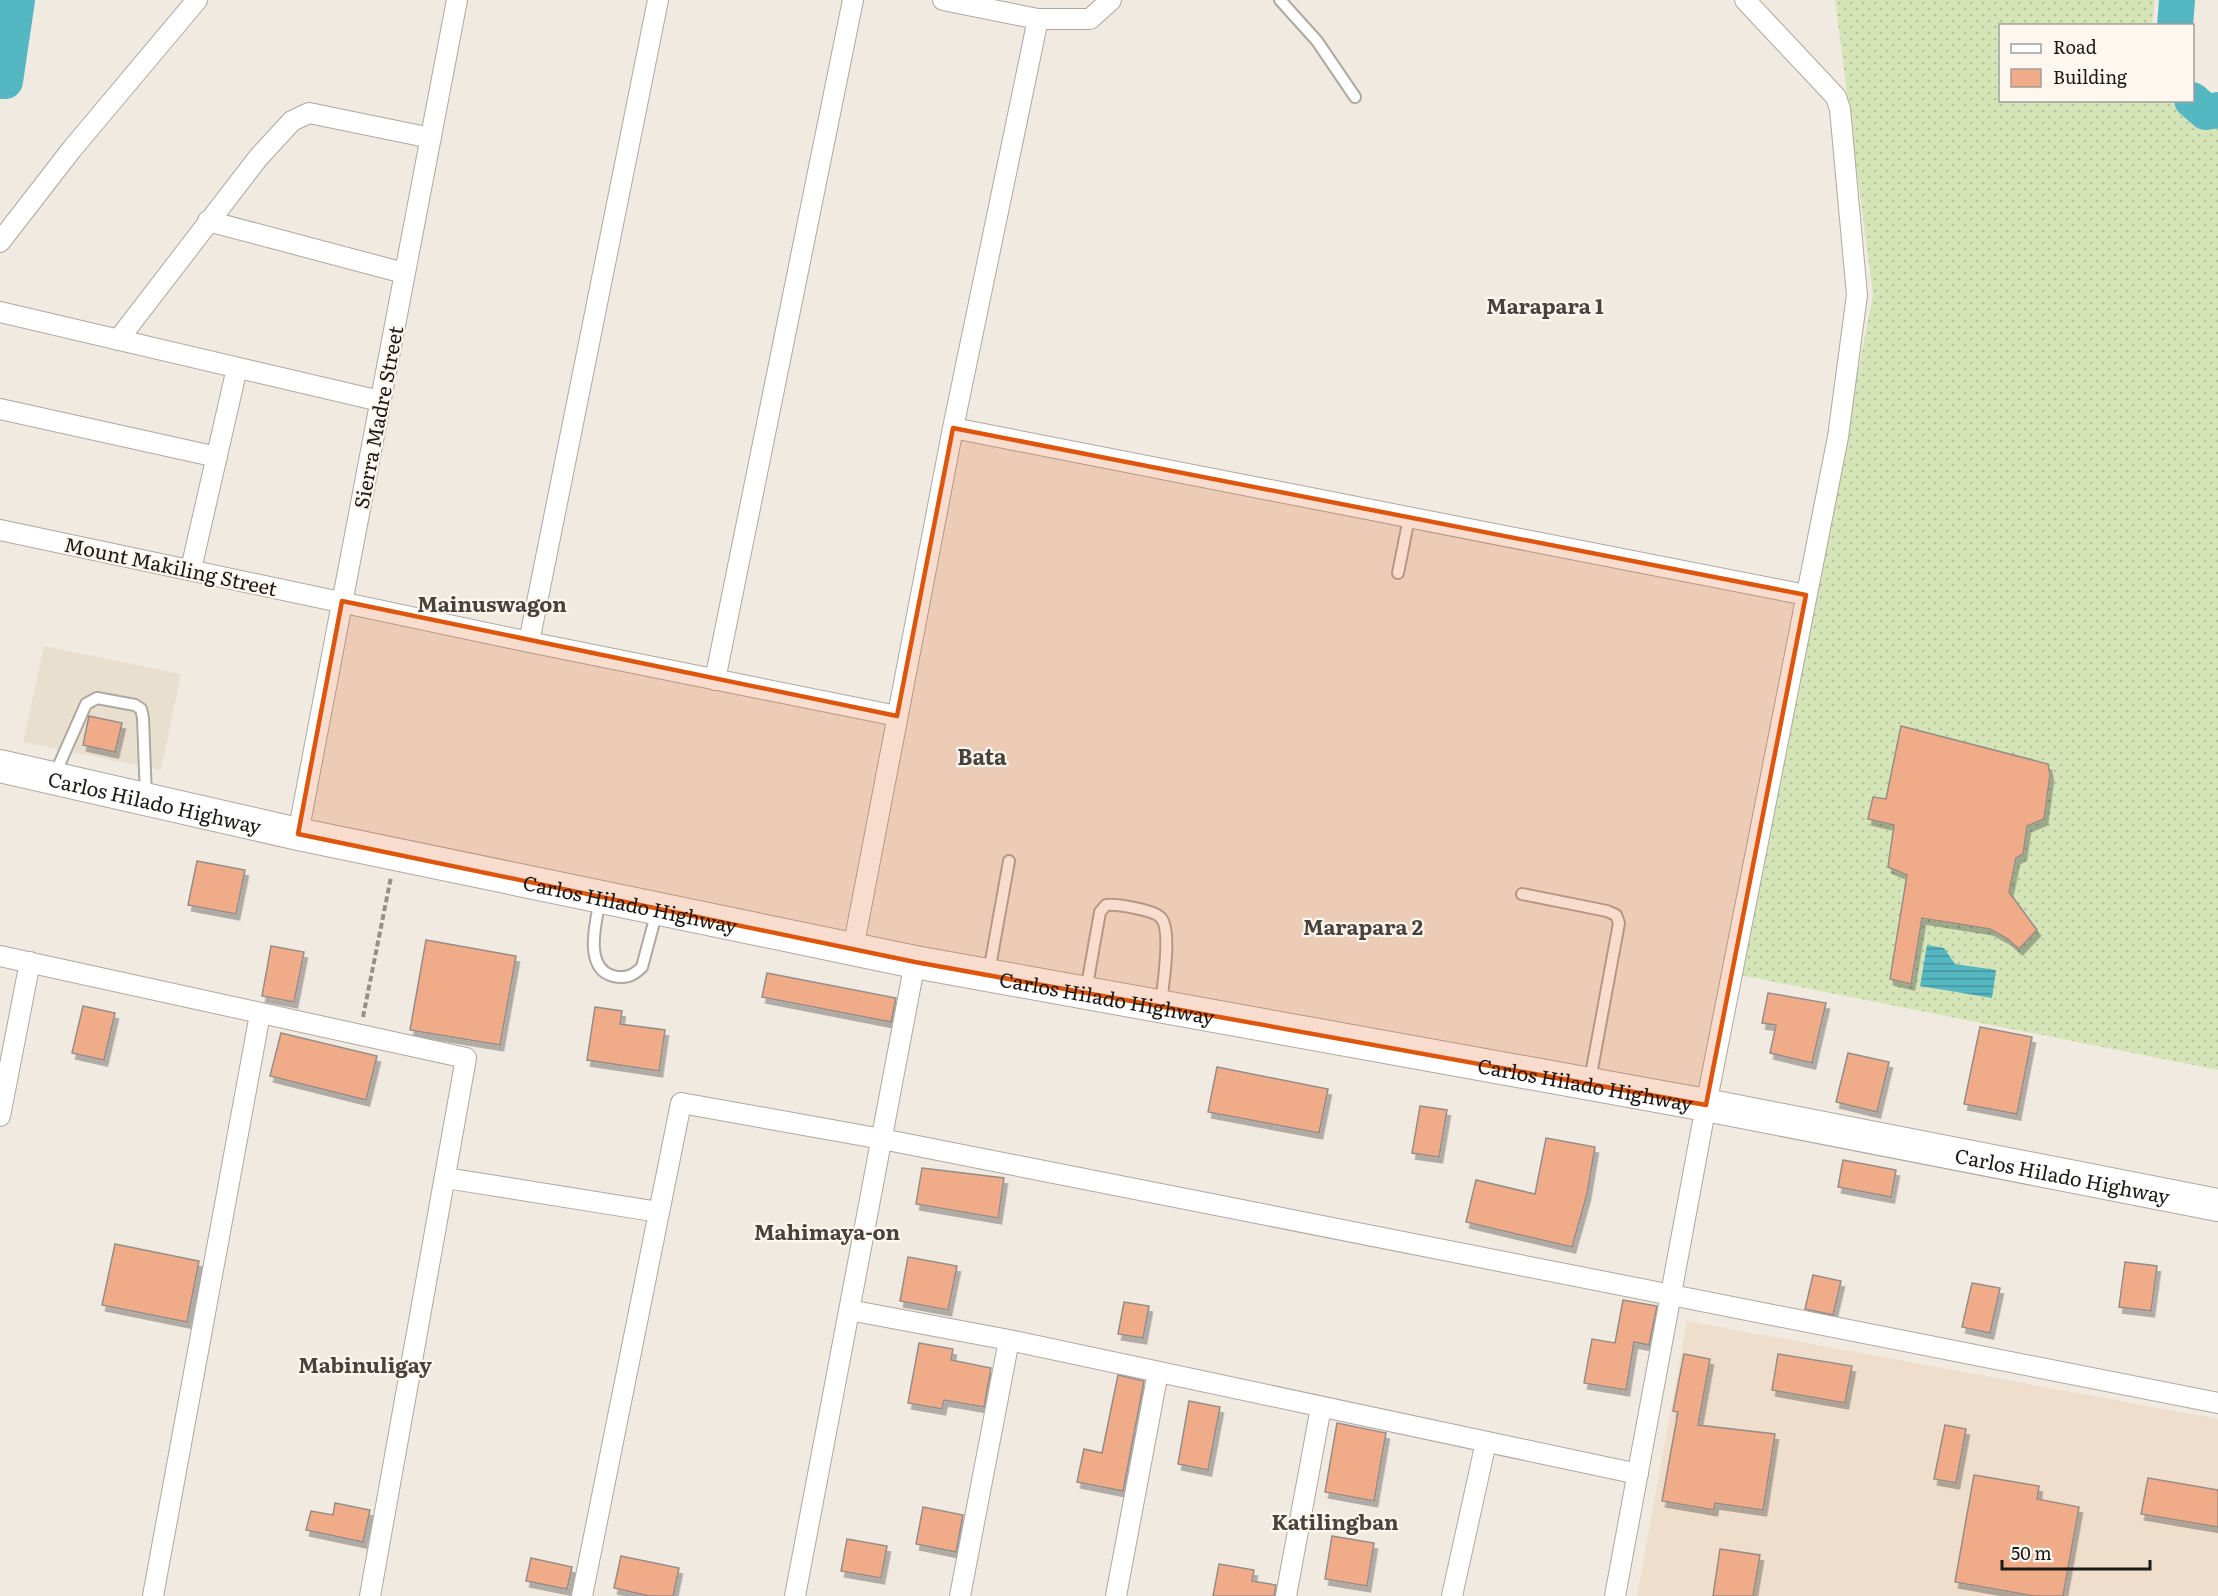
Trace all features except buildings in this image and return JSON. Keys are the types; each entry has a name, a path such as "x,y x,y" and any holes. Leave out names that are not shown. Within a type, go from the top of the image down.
{"main road":[{"name":"Carlos Hilado Highway","path":"0,766 146,797 298,834 915,962 1706,1105 2218,1205"}],"street":[{"path":"0,242 72,149 197,0"},
{"name":"Sierra Madre Street","path":"298,834 457,0"},
{"path":"529,642 658,0"},
{"path":"715,680 853,0"},
{"path":"943,0 1038,19 1090,19 1111,0"},
{"path":"1615,1596 1706,1105 1838,437 1857,295 1850,195 1840,109 1836,97 1745,0"},
{"path":"854,949 953,428 1038,19"},
{"path":"118,340 258,158 292,121 309,113 431,138"},
{"path":"208,221 404,273"},
{"path":"0,312 380,401"},
{"path":"191,569 237,368"},
{"path":"0,409 217,457"},
{"path":"953,428 1806,595"},
{"name":"Mount Makiling Street","path":"0,530 529,642 897,716"},
{"path":"0,956 466,1058 370,1596"},
{"path":"0,1116 30,962"},
{"path":"795,1596 915,962"},
{"path":"153,1596 260,1014"},
{"path":"582,1596 681,1103 882,1139 2218,1402"},
{"path":"446,1178 659,1212"},
{"path":"849,1310 1010,1340 1638,1474"},
{"path":"960,1596 1010,1340"},
{"path":"1116,1596 1158,1372"},
{"path":"1286,1596 1321,1407"},
{"path":"1452,1596 1486,1442"}],"lane":[{"path":"1280,0 1317,41 1355,97"},
{"path":"1398,573 1409,518"},
{"path":"54,777 86,704 98,698 135,705 141,710 143,718 146,797"},
{"path":"988,975 1009,861"},
{"path":"1522,894 1608,910 1616,915 1619,923 1590,1084"},
{"path":"600,896 595,932 596,956 599,966 606,974 616,977 627,978 642,967 658,909"},
{"path":"1086,993 1100,912 1106,905 1116,904 1156,914 1165,924 1166,967 1161,1006"}],"path":[{"path":"360,1035 395,854"}],"highlighted area":[{"path":"953,428 1806,595 1706,1105 915,962 298,834 342,601 897,716"}],"shaded area":[{"path":"44,646 181,674 161,770 23,742"},
{"path":"1687,1321 2218,1419 2218,1596 1637,1596"}],"green space":[{"path":"1835,0 2155,0 2152,24 1999,24 1999,102 2171,102 2202,130 2218,125 2218,1070 1740,975 1873,295"}],"water":[{"path":"1927,945 1944,948 1955,964 1996,970 1992,998 1920,986"}],"waterway":[{"path":"0,81 5,81 17,0"},
{"path":"2175,24 2177,0"},
{"path":"2194,102 2206,112 2218,110"}],"district":[{"name":"Marapara 1","path":"1545,304"},
{"name":"Mainuswagon","path":"492,602"},
{"name":"Bata","path":"982,755"},
{"name":"Marapara 2","path":"1363,925"},
{"name":"Mahimaya-on","path":"827,1230"},
{"name":"Mabinuligay","path":"365,1363"},
{"name":"Katilingban","path":"1335,1520"}]}
